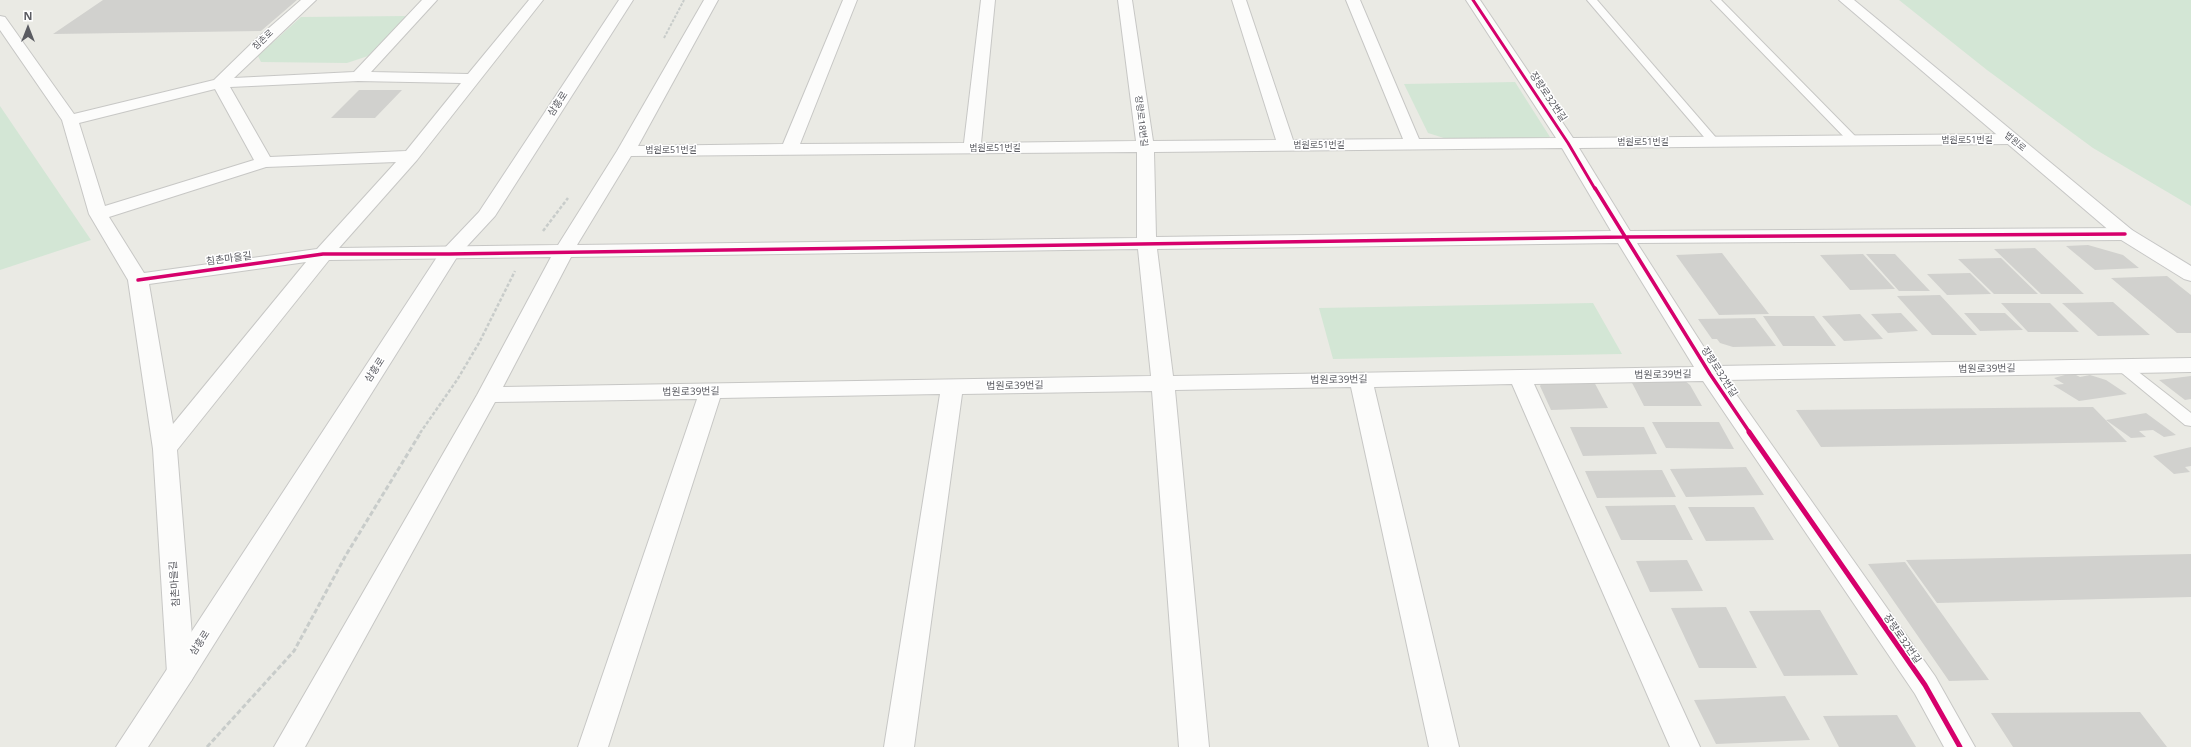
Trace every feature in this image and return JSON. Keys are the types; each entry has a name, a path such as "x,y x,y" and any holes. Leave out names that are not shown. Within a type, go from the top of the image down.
{"street":[{"name":"침촌로","path":"220,82 259,44 309,0"},
{"path":"358,76 430,0"},
{"path":"165,449 322,254 411,156 536,0"},
{"name":"삼흥로","path":"131,747 181,673 449,254 486,216 626,0"},
{"path":"289,747 488,395 564,251 626,151 711,0"},
{"path":"790,150 850,0"},
{"path":"972,148 988,0"},
{"name":"장량로18번길","path":"1125,0 1144,146 1147,244 1163,384 1194,747"},
{"path":"1239,0 1286,146"},
{"path":"1353,0 1413,144"},
{"name":"장량로32번길","path":"1473,0 1568,143 1624,237 1710,374 1843,569 1925,685 1960,747"},
{"name":"법원로","path":"1846,0 2125,234 2191,275"},
{"name":"침촌마을길","path":"0,20 70,120 98,214 138,280 165,449 181,673"},
{"path":"70,120 220,82 358,76 474,79"},
{"path":"220,82 264,162"},
{"name":"법원로51번길","path":"626,151 2012,139"},
{"path":"98,214 264,162 411,156"},
{"name":"침촌마을길","path":"138,280 322,254 449,254 564,251 1624,237 2125,234"},
{"name":"법원로39번길","path":"488,395 2191,365"},
{"path":"1520,377 1685,747"},
{"path":"1361,380 1444,747"},
{"path":"899,747 952,387"},
{"path":"593,747 711,391"}],"lane":[{"path":"1592,0 1714,142"},
{"path":"1716,0 1854,141"},
{"path":"2122,366 2191,421"}],"path":[{"path":"662,42 684,0"},
{"path":"207,747 294,651 346,555 407,452 457,380 479,343 504,290 525,253 571,195"}],"green space":[{"path":"1899,0 2191,0 2191,206 2093,148 1987,70"},
{"path":"407,16 368,56 347,63 261,62 258,56 301,17"},
{"path":"1515,82 1550,137 1544,139 1447,139 1428,133 1404,84"},
{"path":"0,106 91,240 0,270"},
{"path":"1593,303 1622,354 1333,359 1319,308"}],"building":[{"path":"103,0 297,0 261,31 53,34"},
{"path":"359,90 402,90 375,118 331,118"},
{"path":"2088,245 2123,255 2139,268 2095,270 2066,246"},
{"path":"2035,248 2084,294 2041,294 1994,249"},
{"path":"1722,253 1769,314 1719,315 1676,255"},
{"path":"1863,254 1895,289 1850,290 1820,255"},
{"path":"1866,254 1895,254 1930,291 1899,291"},
{"path":"2001,258 2038,294 1994,294 1958,259"},
{"path":"1970,273 1991,294 1947,295 1927,274"},
{"path":"2167,276 2191,295 2191,333 2177,333 2111,278"},
{"path":"1940,295 1977,335 1932,335 1897,296"},
{"path":"2113,302 2150,335 2098,336 2062,303"},
{"path":"2001,303 2050,303 2079,332 2028,332"},
{"path":"1901,313 1918,331 1888,333 1871,314"},
{"path":"1964,313 2005,313 2023,330 1980,331"},
{"path":"1860,314 1883,339 1844,341 1822,316"},
{"path":"1763,316 1814,316 1836,346 1783,346"},
{"path":"1755,318 1776,346 1733,347 1720,343 1717,339 1712,339 1698,319"},
{"path":"2072,373 2080,377 2090,375 2106,380 2127,394 2079,401 2053,385 2064,384 2054,378"},
{"path":"2191,376 2191,399 2185,400 2159,380"},
{"path":"1629,377 1684,380 1690,385 1702,406 1644,406"},
{"path":"1592,378 1608,408 1551,410 1540,386 1544,379"},
{"path":"2093,407 2127,442 1821,447 1796,410"},
{"path":"2146,413 2176,435 2164,437 2153,430 2139,431 2146,437 2131,438 2106,420"},
{"path":"1652,422 1719,422 1734,449 1666,448"},
{"path":"1570,427 1644,427 1657,454 1583,456"},
{"path":"2191,447 2191,466 2185,467 2190,472 2174,474 2153,456"},
{"path":"1746,467 1764,495 1686,497 1670,469"},
{"path":"1662,470 1676,497 1597,498 1585,471"},
{"path":"1675,505 1693,540 1621,540 1605,506"},
{"path":"1688,507 1754,507 1774,540 1706,541"},
{"path":"2191,554 2191,597 1937,603 1906,560"},
{"path":"1687,560 1703,591 1650,592 1636,561"},
{"path":"1905,562 1989,680 1949,681 1868,564"},
{"path":"1726,607 1757,668 1699,668 1671,608"},
{"path":"1820,610 1858,675 1784,676 1749,611"},
{"path":"1785,696 1810,740 1716,744 1694,700"},
{"path":"2140,712 2167,747 2013,747 1991,713"},
{"path":"1897,715 1916,747 1839,747 1823,716"}],"cycle path":[{"path":"1473,0 1568,143 1624,237 1710,374 1843,569 1925,685 1960,747"},
{"path":"138,280 323,254 449,254 564,251 1624,237 2125,234"}]}
